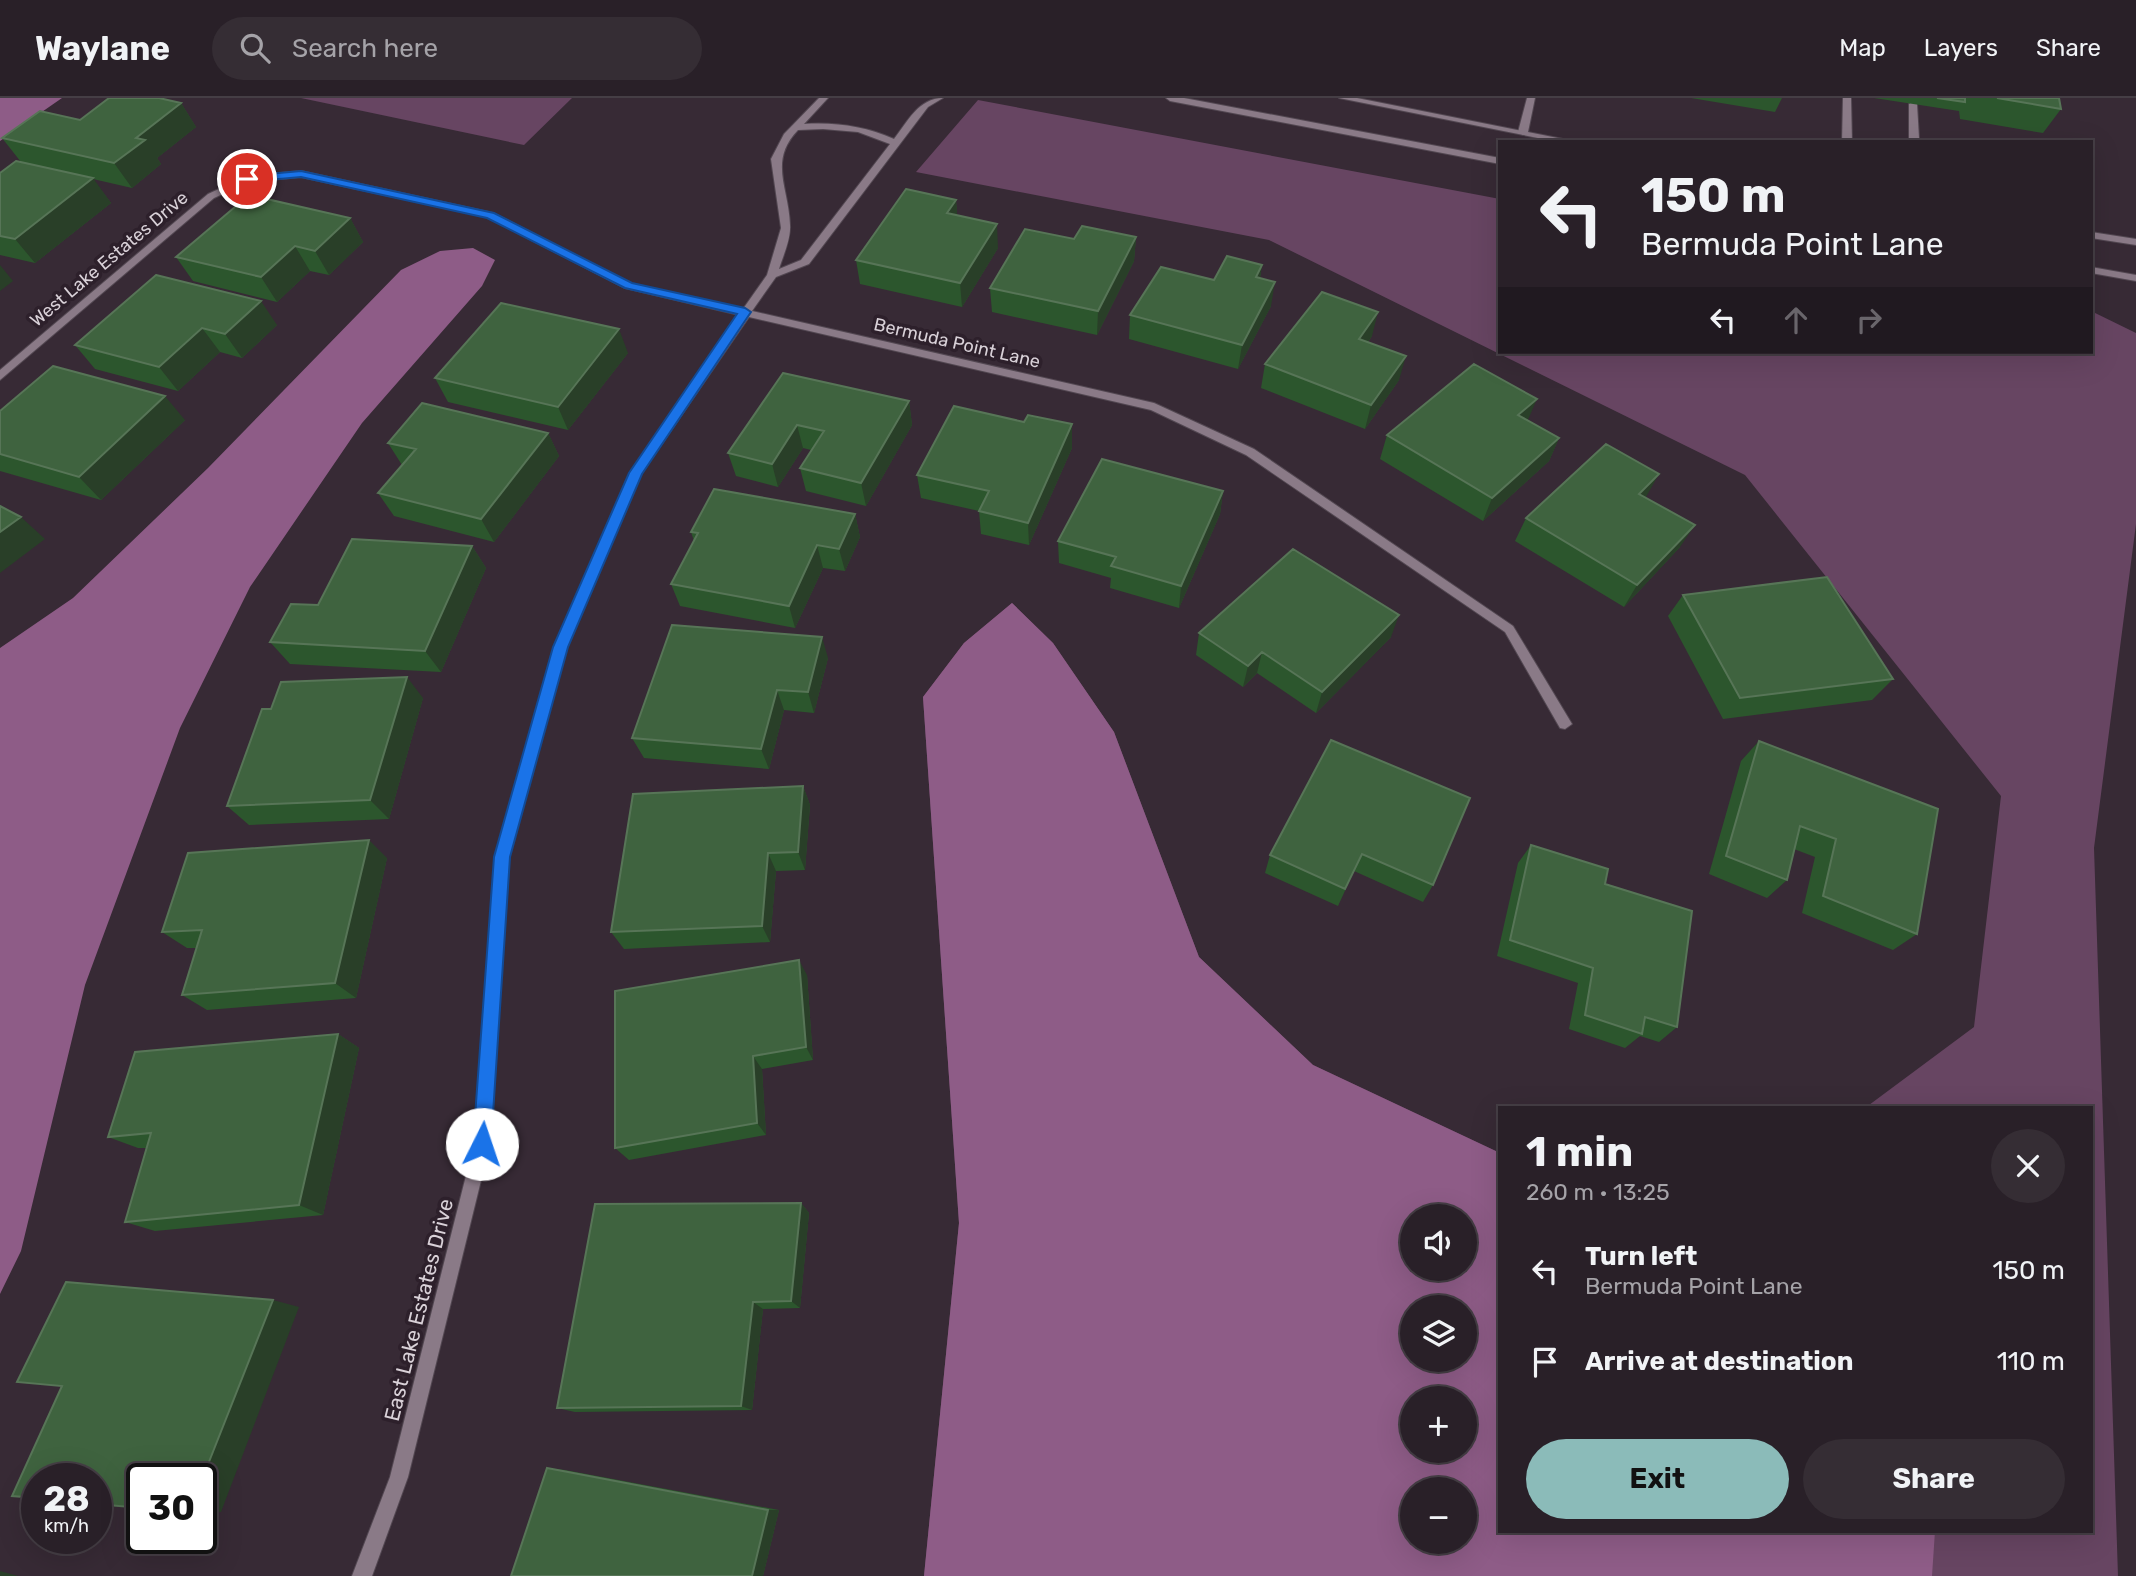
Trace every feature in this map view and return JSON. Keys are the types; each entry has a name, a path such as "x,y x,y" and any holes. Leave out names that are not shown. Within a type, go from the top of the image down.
{"street":[{"name":"East Lake Estates Drive","path":"362,1576 399,1477 482,1144 502,857 561,647 636,473 772,275 786,228 776,159 787,136 824,98"},
{"path":"772,275 805,262 925,105 939,98"},
{"path":"1170,98 1223,102 1498,161"},
{"path":"1343,98 1522,137 1553,140"},
{"path":"1522,137 1531,98"},
{"path":"1847,98 1847,140"},
{"path":"1913,104 1914,138"},
{"path":"796,127 846,125 874,133 895,143"},
{"name":"Bermuda Point Lane","path":"247,179 301,174 490,215 629,286 1154,407 1250,452 1509,629 1565,724"},
{"name":"West Lake Estates Drive","path":"0,376 211,196 247,179"},
{"path":"2093,234 2136,242"},
{"path":"2093,270 2136,278"}],"shaded area":[{"path":"0,98 62,98 0,141"},
{"path":"301,98 572,98 524,145"},
{"path":"978,100 1498,199 1498,353 1269,240 916,172"},
{"path":"473,248 495,260 482,286 362,423 250,587 180,728 85,985 21,1251 0,1294 0,648 73,598 208,468 401,270 440,251"},
{"path":"2093,312 2136,333 2136,524 2094,848 2118,1576 924,1576 959,1223 923,697 964,643 1012,603 1053,643 1114,732 1199,957 1313,1065 1498,1152 1498,1533 2093,1533 2093,1106 1868,1106 1974,1027 2001,796 1745,475 1500,354 2093,354"},
{"path":"1012,603 1053,643 1114,732 1199,957 1313,1065 1498,1152 1498,1533 1935,1533 1932,1576 924,1576 959,1223 923,697 964,643"}],"building":[{"path":"109,98 159,98 181,103 136,138 145,140 114,163 2,138 40,111 80,120"},
{"path":"1937,98 1965,98 1965,102"},
{"path":"1997,98 2059,98 2061,109"},
{"path":"16,161 93,178 15,239 0,236 0,173"},
{"path":"906,189 956,200 947,213 997,224 960,283 856,260"},
{"path":"249,195 350,218 315,251 295,246 261,277 176,257"},
{"path":"1082,226 1136,237 1098,311 990,288 1025,229 1074,239"},
{"path":"1227,256 1262,265 1256,277 1275,282 1242,345 1130,315 1161,267 1214,280"},
{"path":"156,275 261,301 225,334 202,328 159,367 75,345"},
{"path":"1322,292 1378,312 1359,339 1406,356 1371,405 1265,364"},
{"path":"501,303 619,329 558,407 435,378"},
{"path":"1474,364 1537,399 1518,415 1559,438 1492,498 1387,435"},
{"path":"53,366 165,396 79,477 0,454 0,411"},
{"path":"783,373 909,401 861,483 800,468 824,431 797,425 772,464 728,453"},
{"path":"422,403 548,433 481,519 378,493 416,449 388,443"},
{"path":"954,406 1024,422 1028,415 1072,424 1028,523 979,511 989,491 917,475"},
{"path":"1606,444 1659,474 1639,494 1695,525 1637,585 1526,518"},
{"path":"1102,459 1223,491 1181,586 1111,566 1116,557 1058,541"},
{"path":"714,489 855,514 839,549 817,545 789,606 671,584 698,533 691,532"},
{"path":"0,506 21,517 0,532"},
{"path":"352,539 472,546 425,651 270,642 291,604 318,605"},
{"path":"1293,549 1399,615 1322,692 1262,652 1248,666 1199,633"},
{"path":"1827,577 1893,679 1740,698 1683,595"},
{"path":"672,625 822,637 808,692 777,690 761,749 632,738"},
{"path":"407,677 370,800 227,806 262,709 271,709 281,682"},
{"path":"1331,740 1470,798 1433,885 1362,854 1345,889 1270,855"},
{"path":"1759,741 1938,809 1917,934 1823,896 1836,839 1800,826 1787,880 1726,856"},
{"path":"803,786 798,852 768,853 762,926 611,932 633,794"},
{"path":"369,840 335,983 182,995 202,930 162,932 188,853"},
{"path":"1531,845 1608,869 1605,884 1692,911 1677,1027 1645,1017 1642,1034 1585,1015 1593,968 1510,940"},
{"path":"799,960 806,1047 753,1056 757,1123 615,1148 615,991"},
{"path":"338,1034 299,1205 125,1222 151,1133 108,1137 135,1052"},
{"path":"801,1203 791,1301 753,1302 741,1406 557,1408 595,1204"},
{"path":"66,1282 273,1300 209,1463 126,1463 126,1507 112,1505 112,1463 27,1463 62,1386 17,1382"},
{"path":"547,1468 768,1510 752,1576 511,1576"},
{"path":"21,1476 21,1497 12,1496"}],"route":[{"path":"247,179 301,174 490,215 629,286 745,312 636,473 561,647 502,857 482,1144"}]}
